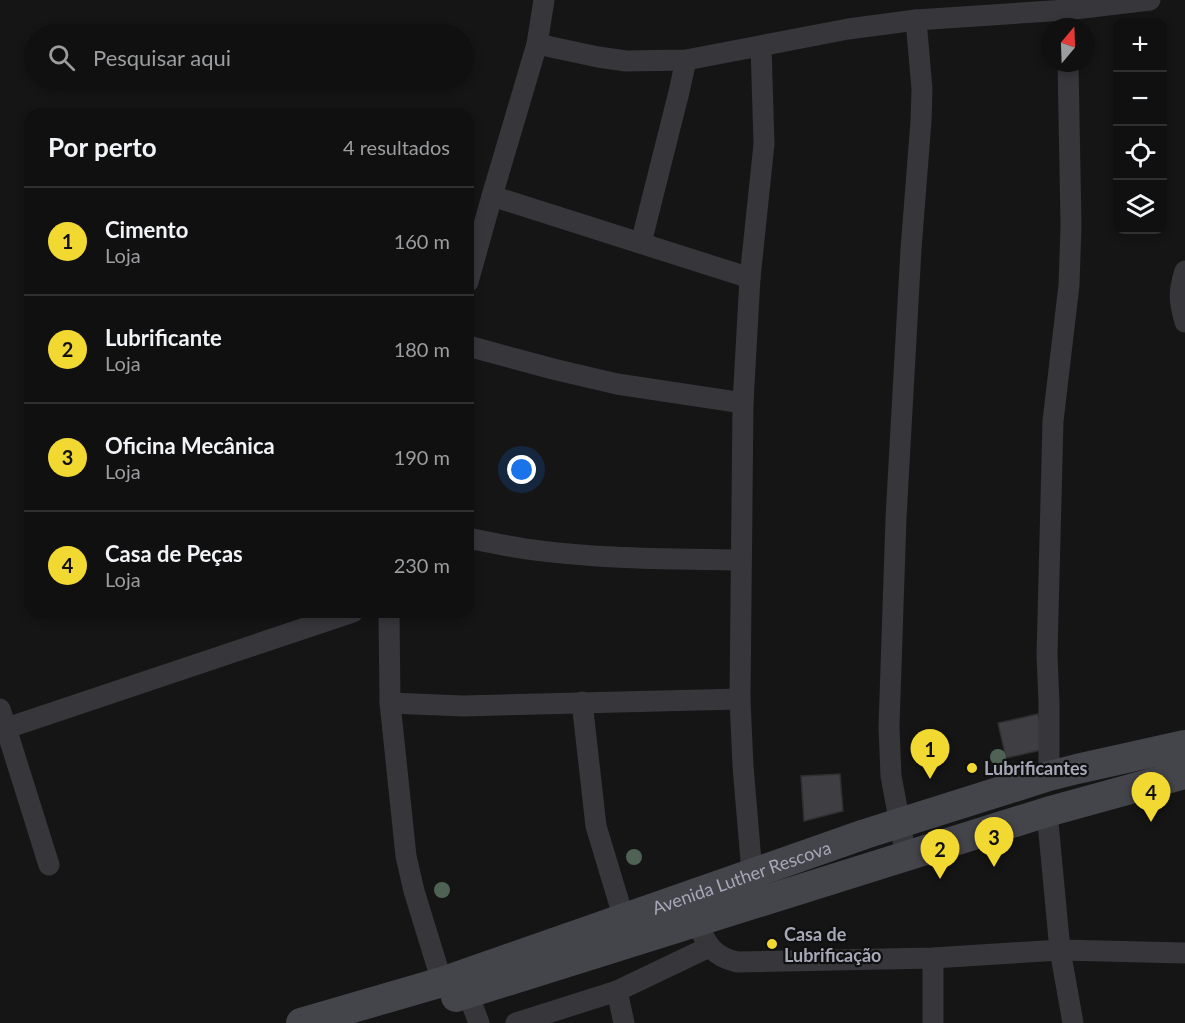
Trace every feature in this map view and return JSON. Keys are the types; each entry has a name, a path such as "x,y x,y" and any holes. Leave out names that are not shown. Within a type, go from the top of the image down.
{"main road":[{"name":"Avenida Luther Rescova","path":"302,1023 442,982 899,823 1049,776 1185,745"},
{"name":"Avenida Luther Rescova","path":"364,1023 468,994 702,935 906,856 1047,812 1185,774"}],"street":[{"path":"474,260 537,44 544,0"},
{"path":"537,44 626,61 686,60 848,29 916,20 1071,12 1150,0"},
{"path":"906,856 891,776 889,727 896,518 911,249 921,121 922,89 916,20"},
{"path":"752,873 740,699 741,560 743,403 750,278 764,144 761,46"},
{"path":"641,243 686,60"},
{"path":"1049,776 1047,655 1053,421 1069,285 1071,225 1068,72"},
{"path":"492,196 750,278"},
{"path":"1185,272 1180,301 1185,322"},
{"path":"474,348 617,384 743,403"},
{"path":"474,539 526,549 592,555 678,560 741,560"},
{"path":"49,865 4,718 333,618"},
{"path":"389,618 390,703 406,856 414,891 442,982"},
{"path":"390,703 463,706 740,699"},
{"path":"582,702 596,826 624,918"},
{"path":"1047,812 1060,950 1073,1023"},
{"path":"516,1023 618,991 702,935 718,956 737,962 933,958 1060,950 1185,953"},
{"path":"933,958 933,1023"},
{"path":"618,991 624,1023"},
{"path":"468,994 479,1023"}],"building":[{"path":"1038,714 1046,749 1006,758 998,723"},
{"path":"840,774 843,811 804,821 801,776"}],"place":[{"name":"Lubrificantes","path":"972,768"},
{"name":"Cimento","path":"930,779"},
{"name":"Casa de Peças","path":"1151,822"},
{"name":"Oficina Mecânica","path":"994,867"},
{"name":"Lubrificante","path":"940,879"},
{"name":"Casa de Lubrificação","path":"772,944"}]}
